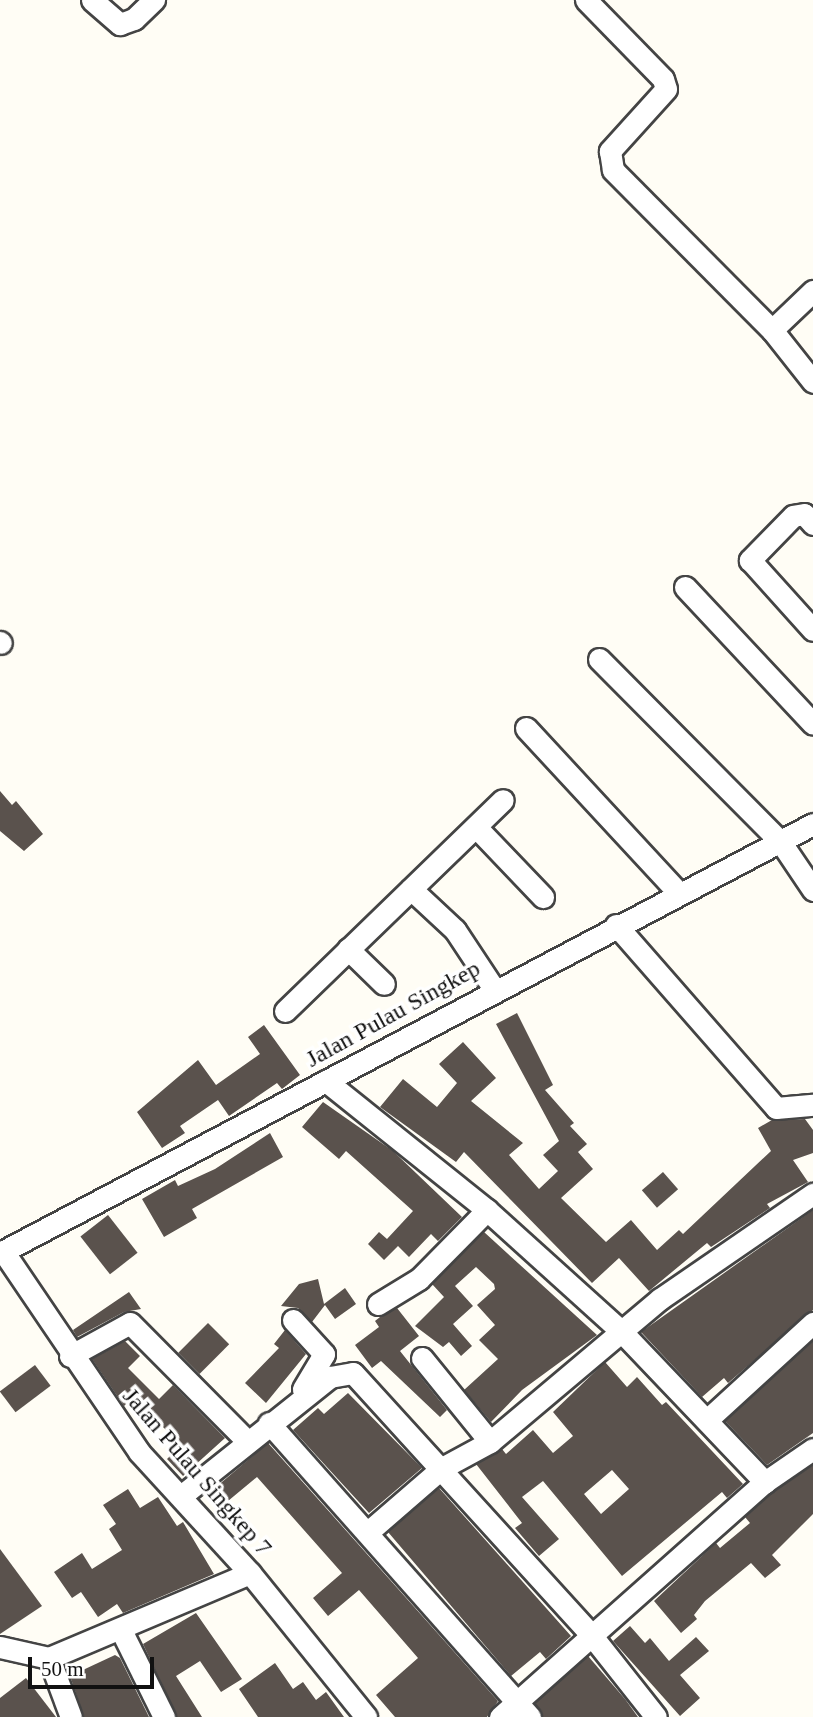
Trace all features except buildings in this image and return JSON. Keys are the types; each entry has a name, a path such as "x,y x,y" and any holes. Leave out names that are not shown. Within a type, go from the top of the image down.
{"street":[{"path":"92,0 120,24 134,19 154,0"},
{"path":"586,0 663,79 666,89 610,151 613,170 772,330 813,382"},
{"path":"772,330 813,291"},
{"path":"813,524 804,514 793,516 750,560 813,630"},
{"path":"685,587 813,724"},
{"path":"599,659 780,841 813,890"},
{"path":"526,728 679,893"},
{"path":"285,1011 503,800"},
{"name":"Jalan Pulau Singkep","path":"1,1252 615,925 813,824"},
{"path":"476,827 543,897"},
{"path":"411,889 461,937 494,989"},
{"path":"615,925 776,1108 812,1109"},
{"path":"348,950 384,984"},
{"path":"326,1081 486,1210 621,1331 765,1482"},
{"path":"368,1532 442,1468 490,1442 621,1331 813,1194"},
{"path":"379,1304 419,1279 486,1210"},
{"name":"Jalan Pulau Singkep 7","path":"1,1252 70,1356 139,1452 250,1573 366,1717"},
{"path":"287,1410 324,1361 318,1344 293,1320"},
{"path":"70,1356 130,1323 247,1441"},
{"path":"707,1420 813,1323"},
{"path":"422,1358 490,1442"},
{"path":"181,1496 269,1423 330,1377 353,1373 592,1636 656,1717"},
{"path":"269,1423 524,1709"},
{"path":"500,1717 524,1709 592,1636 765,1482 813,1449"},
{"path":"0,1647 49,1658 122,1632 250,1573"},
{"path":"122,1632 164,1717"},
{"path":"49,1658 71,1717"}]}
